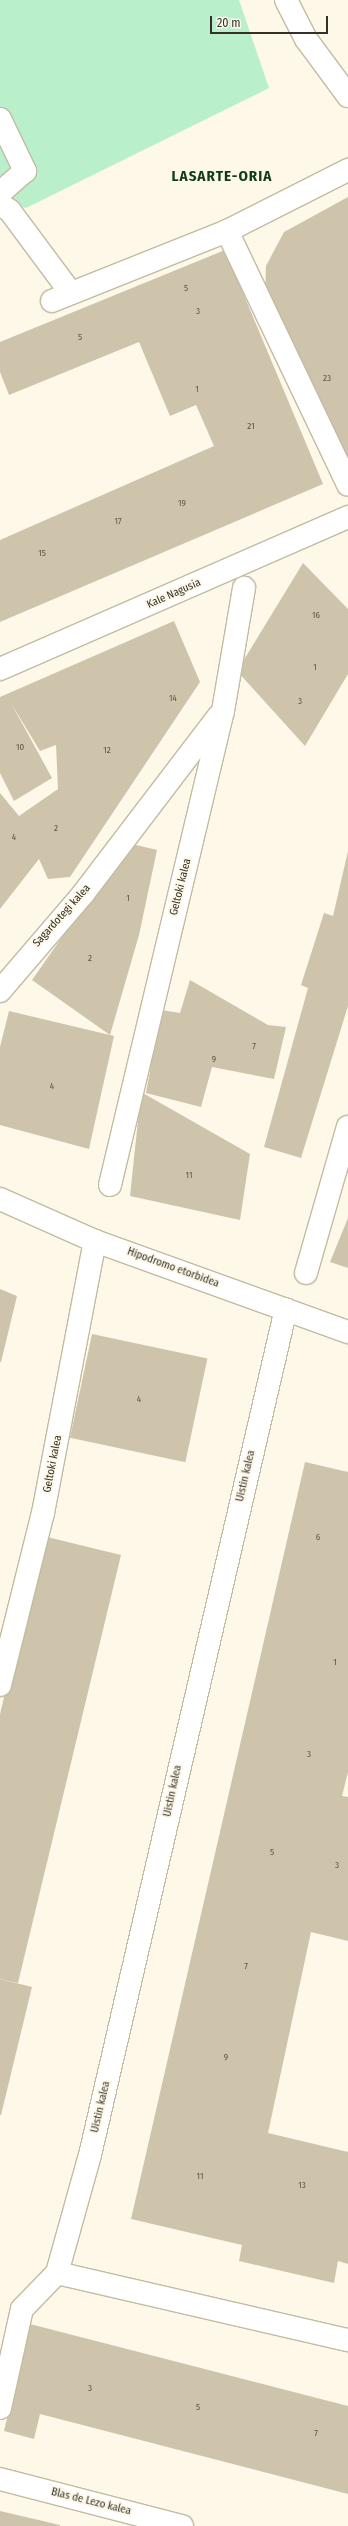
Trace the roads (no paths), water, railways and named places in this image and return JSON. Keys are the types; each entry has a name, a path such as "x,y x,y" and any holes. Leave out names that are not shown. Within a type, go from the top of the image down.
{"street":[{"path":"286,0 306,39 348,96"},
{"path":"0,119 25,171 0,193"},
{"path":"0,204 10,211 61,297 227,231 348,170"},
{"path":"227,231 348,485"},
{"name":"Kale Nagusia","path":"0,669 348,517"},
{"name":"Geltoki kalea","path":"110,1185 223,711 244,588"},
{"name":"Sagardotegi kalea","path":"0,992 125,841 223,711"},
{"path":"306,1273 348,1127"},
{"name":"Hipodromo etorbidea","path":"0,1200 96,1241 348,1332"},
{"name":"Geltoki kalea","path":"0,1686 43,1512 96,1241"},
{"name":"Uistin kalea","path":"0,2408 22,2309 57,2273 132,1979 286,1309"},
{"path":"57,2273 348,2340"},
{"name":"Blas de Lezo kalea","path":"0,2479 182,2526"}],"district":[{"name":"LASARTE-ORIA","path":"222,177"}]}
